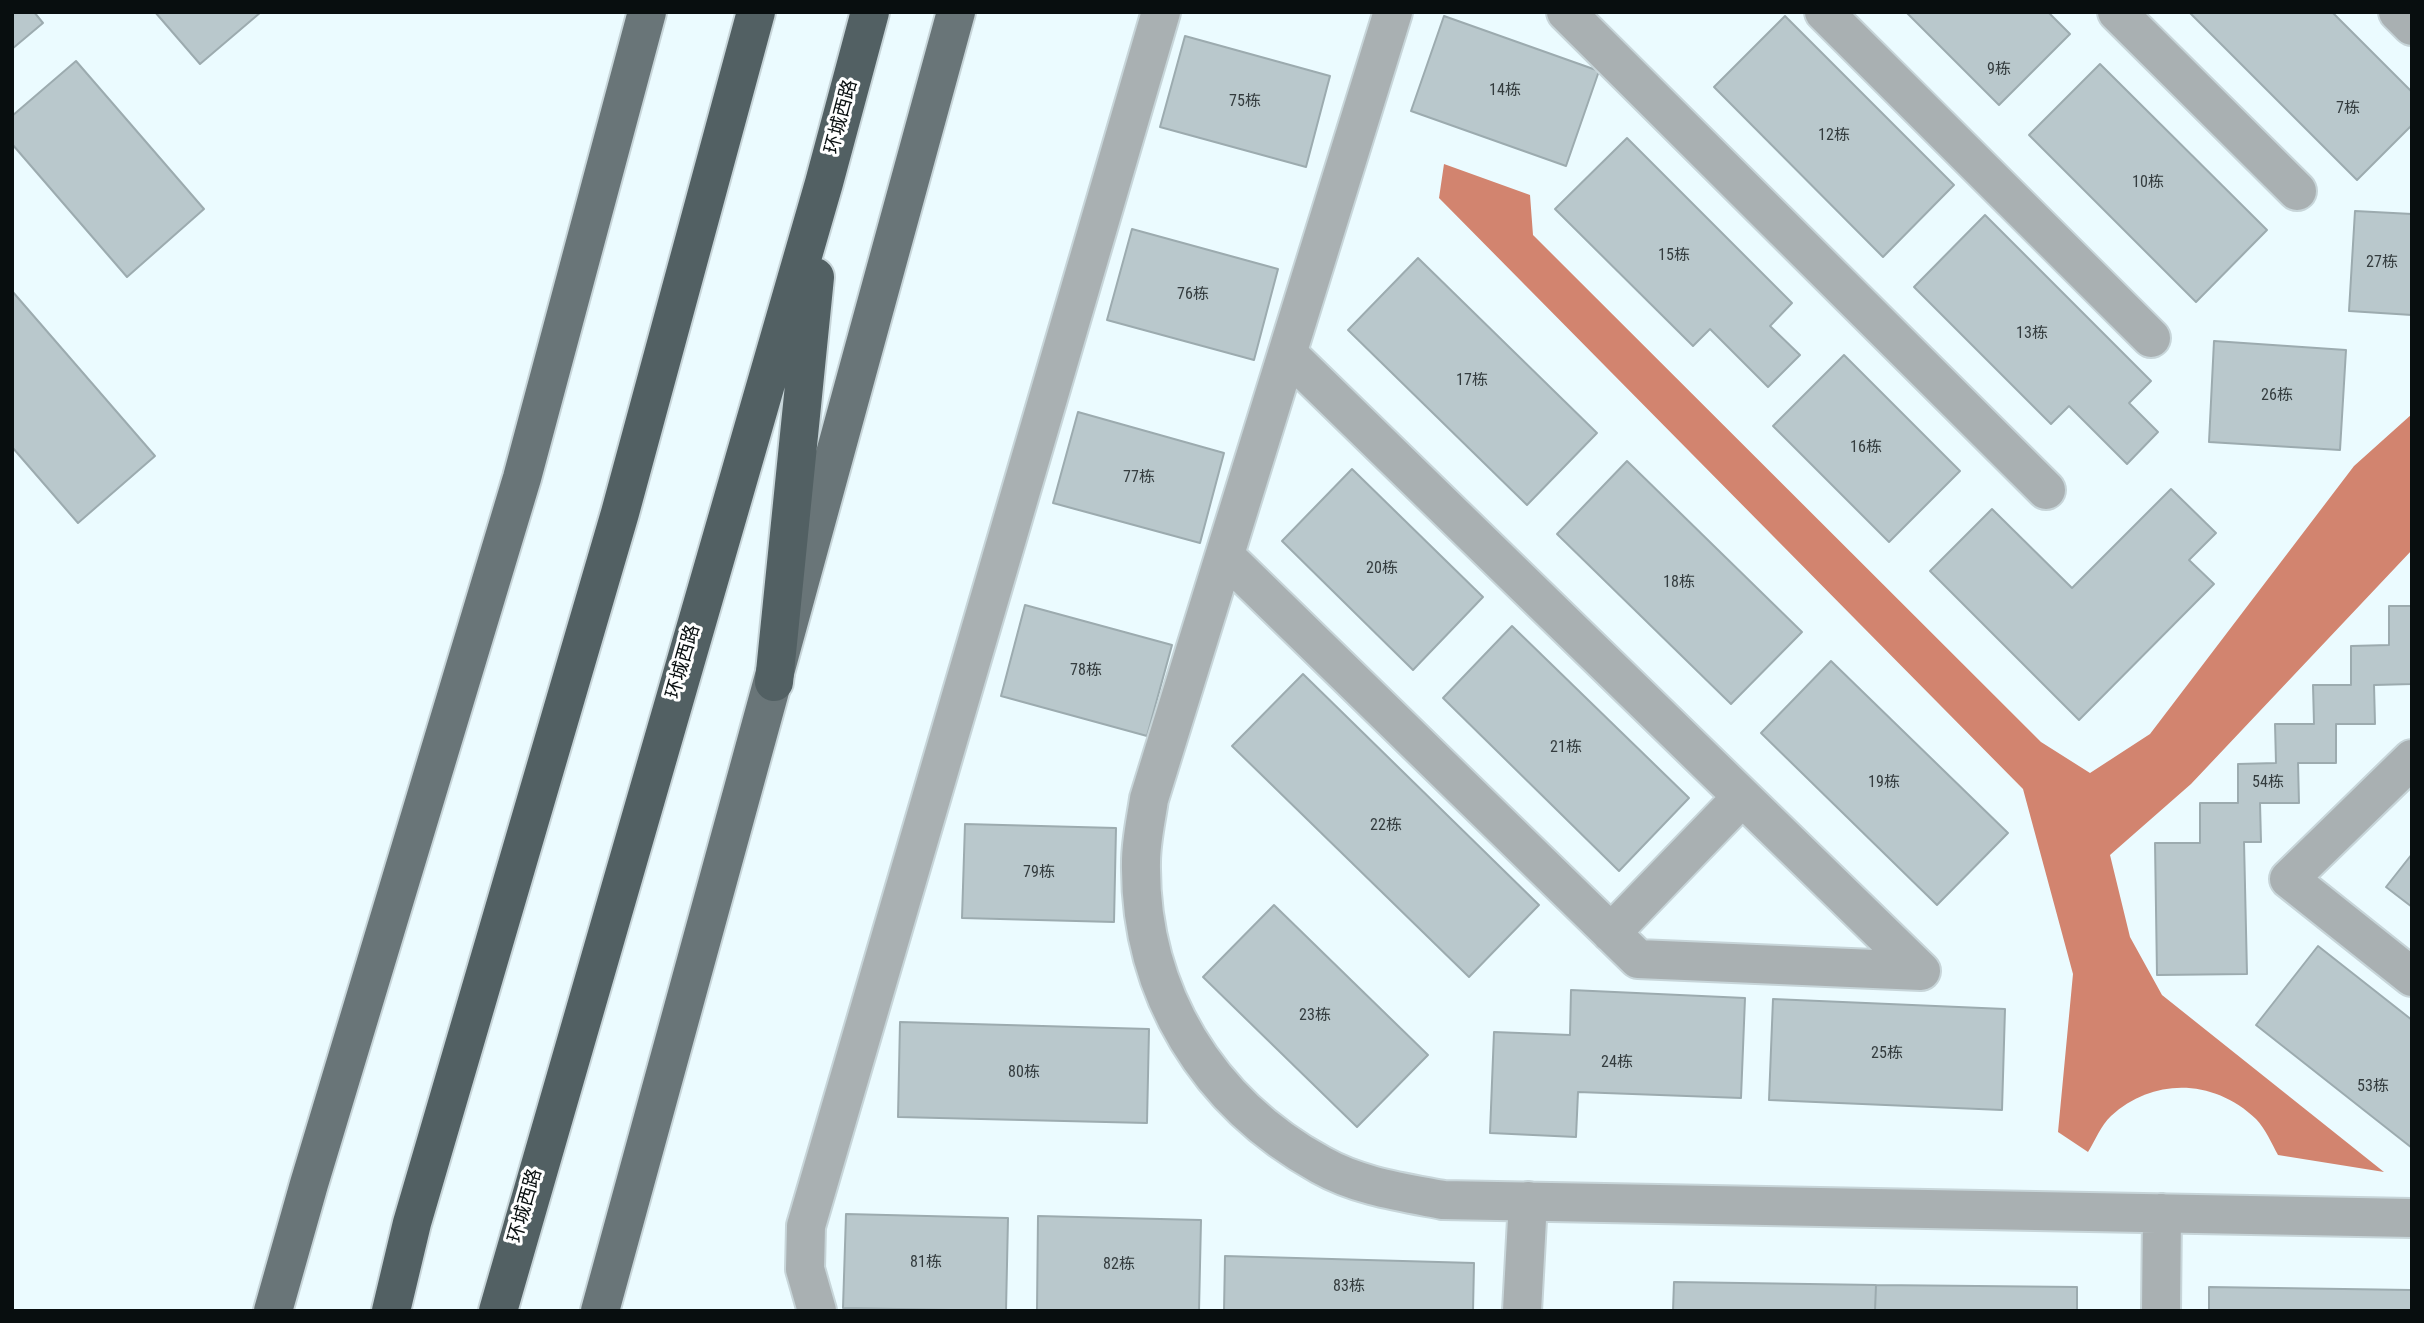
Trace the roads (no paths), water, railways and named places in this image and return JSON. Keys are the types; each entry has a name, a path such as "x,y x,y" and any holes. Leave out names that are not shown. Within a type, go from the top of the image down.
{"highway":[{"path":"391,1311 412,1223 623,500 756,12"},
{"name":"环城西路","path":"498,1311 824,183 870,12"},
{"path":"774,682 824,183"}],"main road":[{"path":"273,1311 522,478 647,12"},
{"path":"600,1311 956,12"}],"lane":[{"path":"817,1311 805,1269 806,1226 1161,12"},
{"path":"1393,12 1149,799 1141,861 1145,924 1160,984 1188,1040 1224,1091 1270,1133 1323,1166 1381,1189 1443,1200 2412,1218"},
{"path":"1566,12 2046,490"},
{"path":"1824,12 2151,338"},
{"path":"2117,12 2297,191"},
{"path":"2398,12 2412,26"},
{"path":"1225,556 1638,959 1921,971 1288,355"},
{"path":"2412,759 2290,879 2412,977"},
{"path":"1611,933 1742,797"},
{"path":"1522,1311 1528,1201"},
{"path":"2161,1311 2162,1213"}]}
